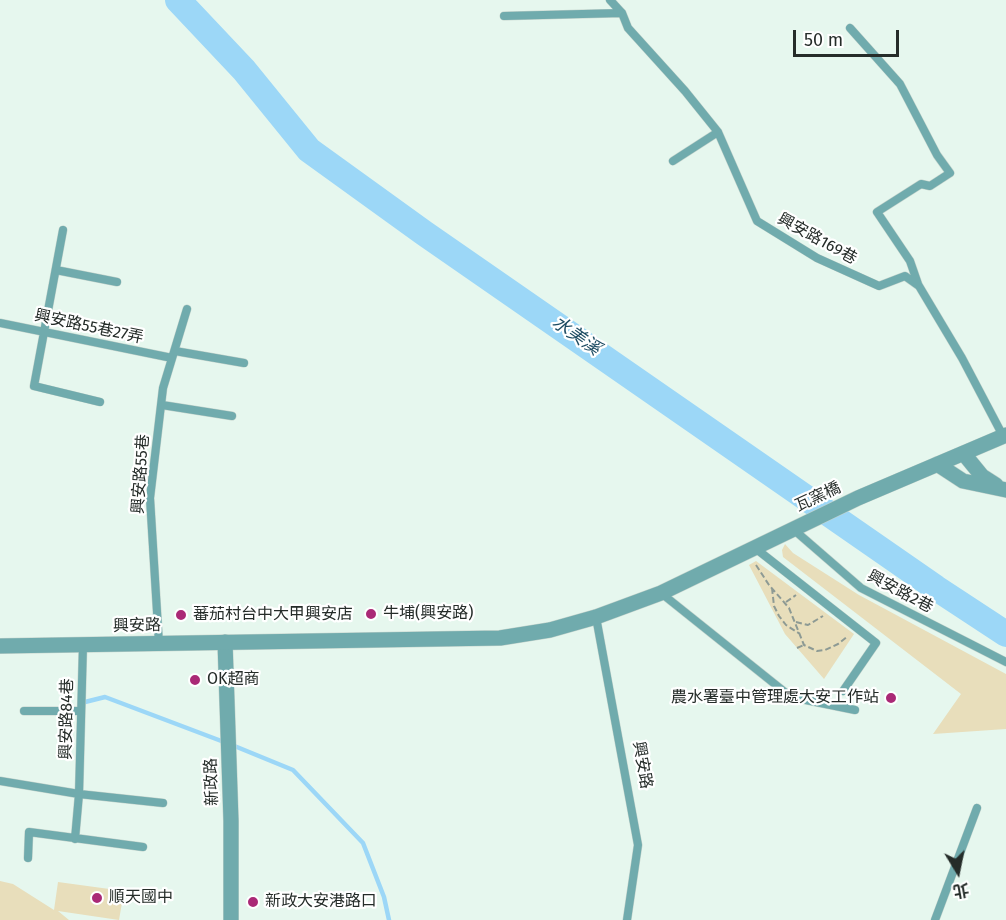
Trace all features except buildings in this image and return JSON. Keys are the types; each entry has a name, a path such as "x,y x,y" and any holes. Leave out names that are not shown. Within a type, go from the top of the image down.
{"street":[{"path":"937,464 1004,435"},
{"path":"964,454 982,476 1005,490"},
{"path":"937,464 963,481 1005,490"},
{"name":"瓦窯橋","path":"793,529 937,464"},
{"name":"興安路","path":"0,646 500,638 550,630 596,617 661,593 755,555 793,529"},
{"name":"新政路","path":"225,642 231,821 231,920"}],"lane":[{"name":"興安路169巷","path":"610,0 622,13 628,28 685,91 718,132 757,221 817,258 879,286 905,276 919,286"},
{"path":"504,16 622,13"},
{"path":"850,28 900,84 937,155 950,173 930,186 921,184 877,212 910,261 919,286 1004,435"},
{"path":"673,161 718,132"},
{"path":"63,230 34,386 100,402"},
{"path":"56,270 117,282"},
{"name":"興安路55巷","path":"159,644 150,498 163,388 188,309"},
{"name":"興安路55巷27弄","path":"0,323 173,355 244,363"},
{"path":"162,405 232,417"},
{"name":"興安路2巷","path":"793,529 861,588 1006,662"},
{"path":"755,555 804,586 876,643 843,691"},
{"path":"661,593 791,696 855,710"},
{"name":"興安路","path":"596,617 639,845 627,920"},
{"name":"興安路84巷","path":"75,839 79,794 83,645"},
{"path":"24,711 81,711"},
{"path":"0,781 79,794 163,803"},
{"path":"935,920 977,808"},
{"path":"28,858 28,832 143,847"}],"path":[{"path":"755,555 771,588 774,606 779,616 786,625 800,634"},
{"path":"784,602 804,586"},
{"path":"771,588 784,602 796,622 804,645 817,651 831,648 856,627"},
{"path":"796,622 803,625 814,623 822,617 829,606"},
{"path":"797,648 804,645"}],"shaded area":[{"path":"785,544 793,553 859,595 1006,674 1006,729 933,734 961,694 783,557 782,550"},
{"path":"756,561 854,634 824,679 785,634 749,565"},
{"path":"0,881 13,884 54,910 58,882 124,891 119,920 58,911 69,920 0,920"}],"waterway":[{"name":"水美溪","path":"178,0 244,70 309,150 424,233 936,588 1006,634"},
{"path":"85,702 105,697 224,742"},
{"path":"232,745 293,770 363,843 384,897 389,920"}],"place":[{"name":"牛埔(興安路)","path":"371,614"},
{"name":"蕃茄村台中大甲興安店","path":"181,615"},
{"name":"OK超商","path":"195,680"},
{"name":"農水署臺中管理處大安工作站","path":"891,698"},
{"name":"順天國中","path":"97,898"},
{"name":"新政大安港路口","path":"253,902"}]}
